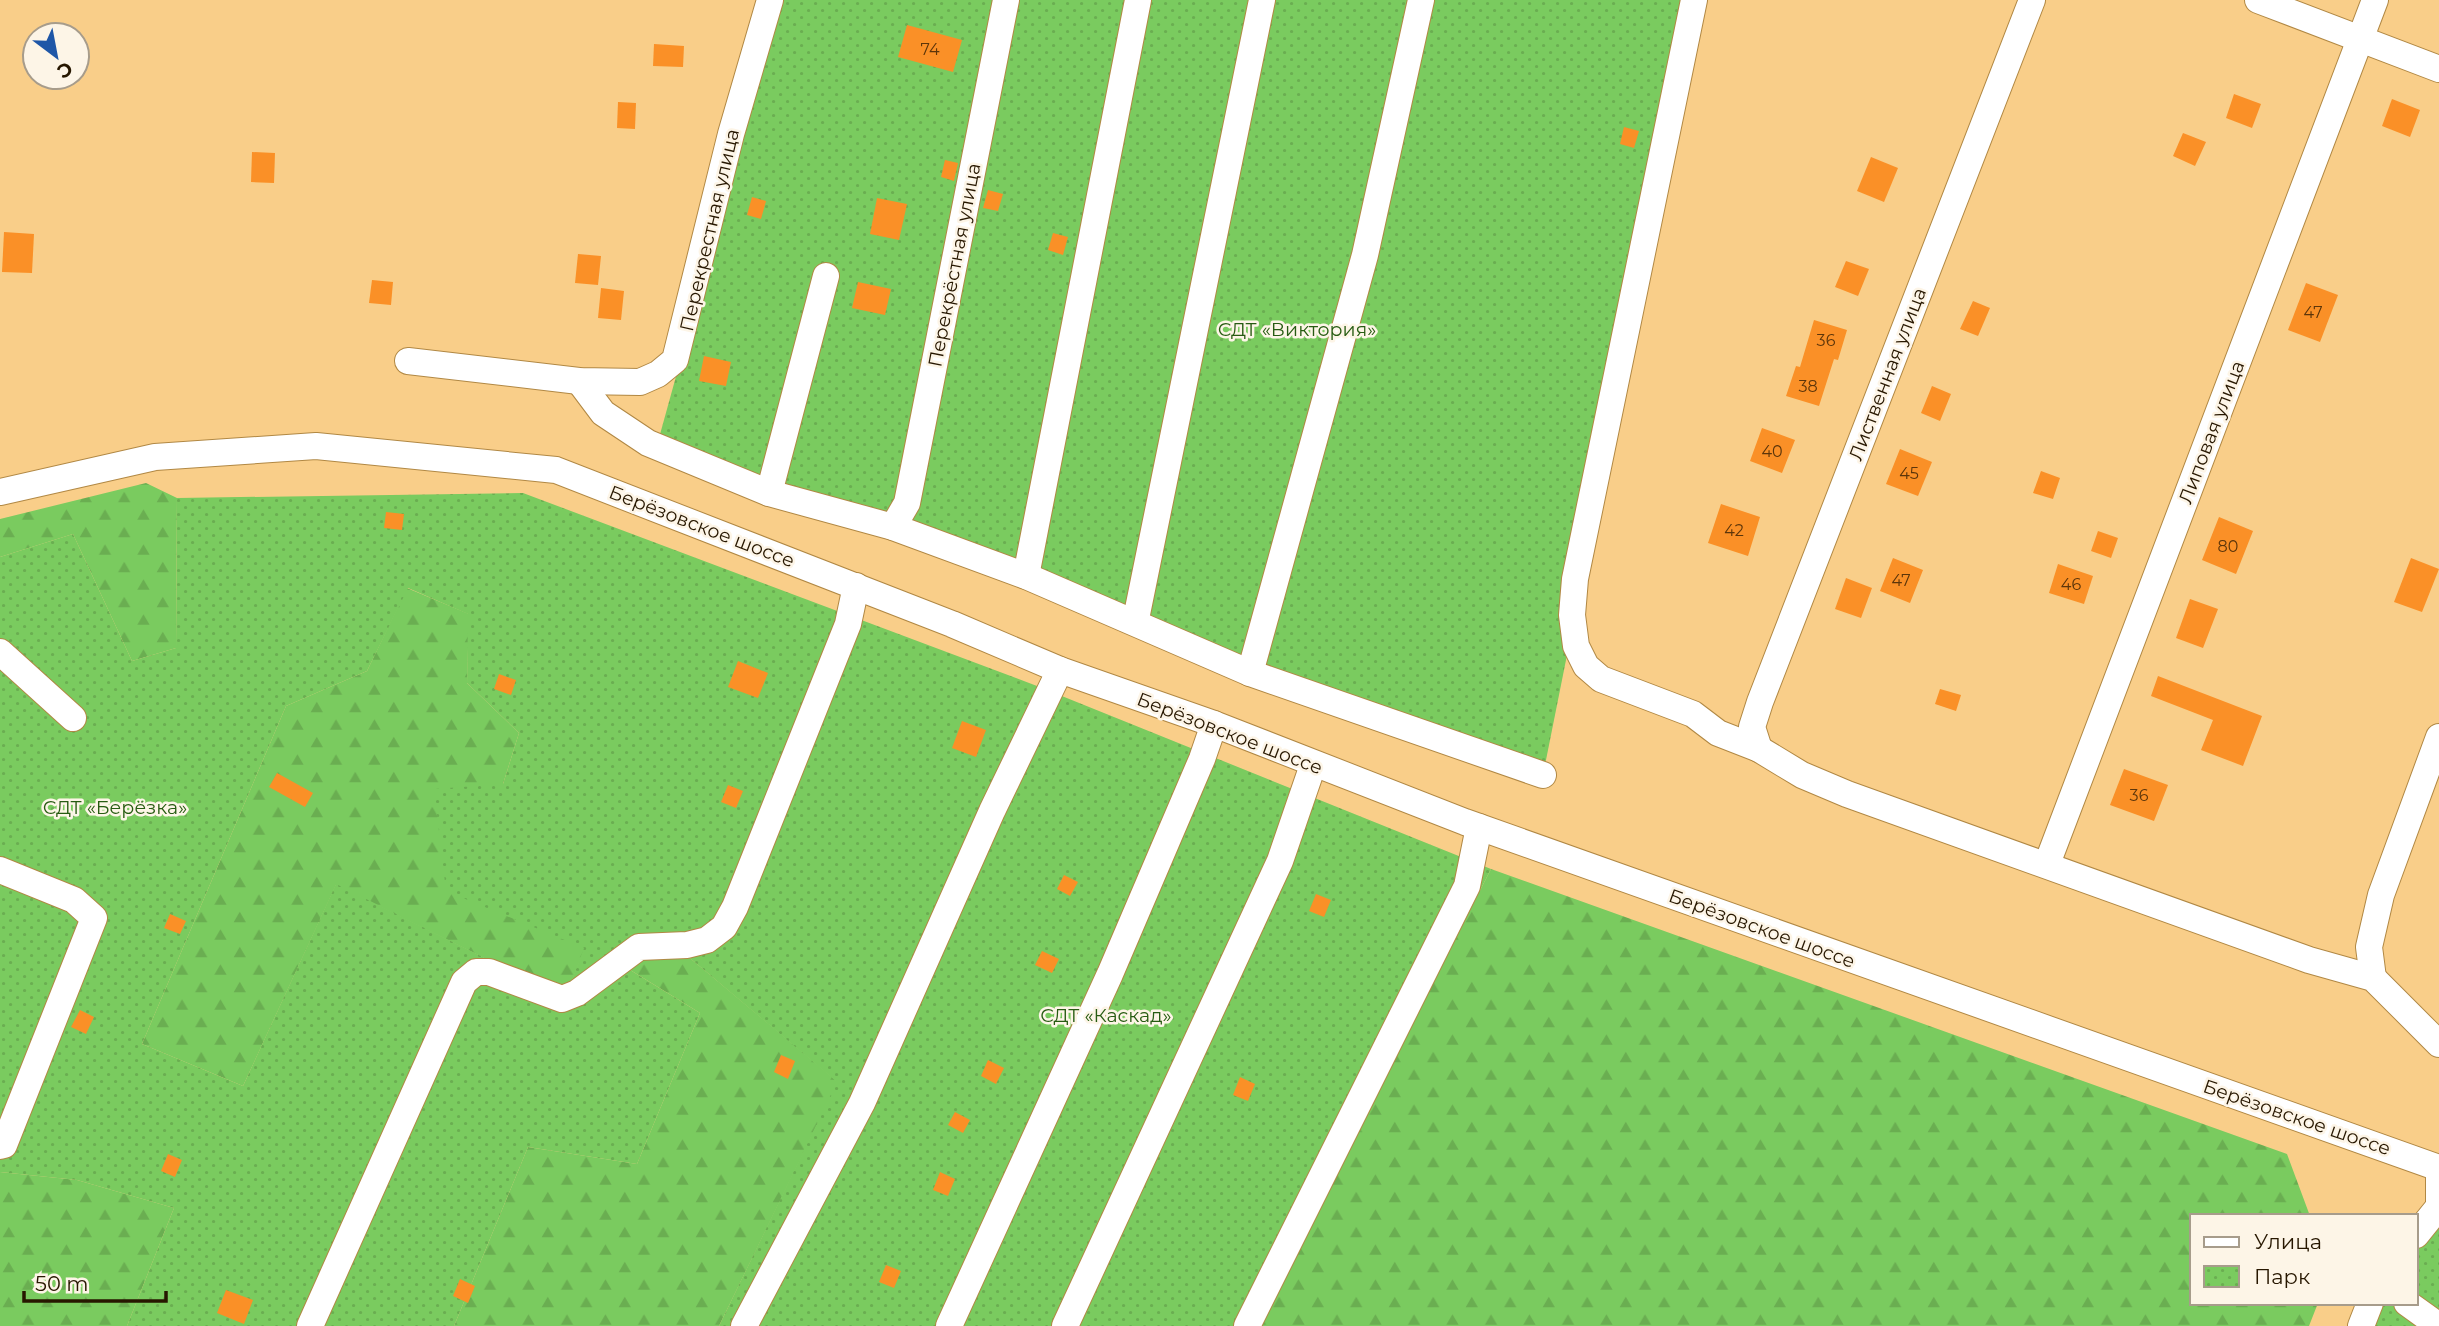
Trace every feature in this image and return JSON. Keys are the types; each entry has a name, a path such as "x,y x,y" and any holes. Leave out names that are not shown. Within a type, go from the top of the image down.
{"street":[{"name":"Перекрестная улица","path":"408,361 579,380 640,382 658,374 675,360 731,134 770,0"},
{"name":"Перекрёстная улица","path":"893,527 907,503 1006,0"},
{"path":"1026,576 1139,0"},
{"path":"1136,619 1262,0"},
{"path":"1250,673 1365,255 1421,0"},
{"path":"1694,0 1578,566 1572,615 1576,646 1586,666 1601,679 1693,714 1718,733 1759,750 1802,775 1847,794 2309,960 2373,978 2439,1044"},
{"name":"Лиственная улица","path":"1759,750 1752,727 1760,702 2032,0"},
{"path":"2258,0 2439,69"},
{"name":"Липовая улица","path":"2047,864 2375,0"},
{"path":"769,493 826,276"},
{"path":"579,380 603,413 648,443 769,493 893,527 1026,576 1250,673 1543,775"},
{"name":"Берёзовское шоссе","path":"0,492 155,457 316,446 556,470 856,586 1060,670 1214,724 1313,765 1479,827 2439,1168"},
{"path":"310,1326 464,982 476,972 489,972 562,999 577,993 639,947 687,945 707,940 723,927 740,894 848,624 856,586"},
{"path":"0,652 73,719"},
{"path":"744,1326 862,1103 992,811 1060,670"},
{"path":"949,1326 1110,974 1202,759 1214,724"},
{"path":"2373,978 2369,947 2381,895 2439,737"},
{"path":"1065,1326 1280,861 1313,765"},
{"path":"1247,1326 1467,886 1479,827"},
{"path":"0,870 74,900 94,918 4,1145 0,1146"},
{"path":"2418,1233 2438,1210 2439,1175"},
{"path":"2361,1326 2369,1305"},
{"path":"2410,1305 2439,1326"}],"green space":[{"name":"СДТ «Виктория»","path":"780,0 1698,0 1543,775 659,438"},
{"path":"146,483 177,498 176,648 132,661 73,534 0,557 0,519"},
{"name":"СДТ «Каскад»","path":"523,493 1037,686 1491,869 1258,1326 719,1326 837,1082 672,943 627,968 700,1013 637,1164 528,1147 454,1326 127,1326 174,1208 77,1180 0,1172 0,557 73,534 132,661 176,648 177,498","holes":["408,588 468,614 467,683 519,733 503,784 434,789 446,891 584,948 565,998 336,884 243,1086 142,1044 286,706 367,671"]},
{"path":"407,588 469,614 467,683 519,733 503,784 585,948 565,998 336,885 243,1086 142,1044 286,706 367,671"},
{"path":"1491,869 2287,1154 2309,1214 2190,1214 2190,1305 2317,1305 2309,1326 1258,1326"},
{"path":"672,943 838,1082 719,1326 454,1326 528,1147 637,1164 700,1013 627,968"},
{"path":"0,1172 77,1180 174,1208 127,1326 0,1326"},
{"path":"2439,1224 2439,1326 2356,1326 2363,1305 2418,1305 2418,1235"}],"building":[{"path":"907,25 962,40 953,72 898,57"},
{"path":"654,44 684,46 683,67 653,66"},
{"path":"2234,94 2261,104 2252,128 2226,118"},
{"path":"2392,99 2420,110 2410,137 2382,126"},
{"path":"618,102 636,103 635,129 617,128"},
{"path":"1624,127 1639,131 1634,148 1620,144"},
{"path":"2183,133 2206,142 2195,166 2173,156"},
{"path":"252,152 275,153 274,183 251,182"},
{"path":"1871,157 1898,168 1884,202 1857,191"},
{"path":"945,160 958,163 954,181 941,177"},
{"path":"988,190 1003,194 998,211 983,208"},
{"path":"752,197 766,201 761,219 747,215"},
{"path":"877,198 907,204 899,240 870,234"},
{"path":"4,232 34,234 32,273 2,272"},
{"path":"1053,233 1068,237 1063,255 1048,250"},
{"path":"578,254 601,256 598,285 575,283"},
{"path":"1846,261 1869,269 1858,296 1835,287"},
{"path":"372,280 393,282 391,305 369,303"},
{"path":"858,282 891,289 885,315 852,308"},
{"path":"2306,283 2338,295 2320,342 2288,330"},
{"path":"601,288 624,291 621,320 598,318"},
{"path":"1973,301 1990,308 1978,336 1960,329"},
{"path":"1814,320 1847,330 1838,360 1834,359 1819,406 1786,396 1796,366 1800,367"},
{"path":"704,356 731,362 726,386 699,381"},
{"path":"1932,386 1951,394 1940,421 1921,413"},
{"path":"1762,428 1795,440 1782,473 1750,461"},
{"path":"1900,449 1932,462 1918,496 1886,484"},
{"path":"2041,471 2060,478 2053,499 2033,493"},
{"path":"1721,504 1760,517 1748,556 1708,543"},
{"path":"386,512 404,514 402,530 384,528"},
{"path":"2219,517 2253,531 2236,574 2202,560"},
{"path":"2098,531 2118,538 2111,558 2091,551"},
{"path":"1893,558 1923,570 1910,603 1880,591"},
{"path":"2411,558 2439,569 2422,612 2394,602"},
{"path":"2058,564 2093,576 2084,604 2049,593"},
{"path":"1846,578 1872,588 1861,618 1835,609"},
{"path":"2190,599 2218,609 2203,648 2176,638"},
{"path":"738,661 768,673 758,698 728,687"},
{"path":"499,674 516,680 511,695 494,689"},
{"path":"2158,676 2262,716 2243,766 2201,750 2213,720 2151,696"},
{"path":"1940,689 1961,695 1956,711 1935,704"},
{"path":"962,721 986,730 976,757 952,748"},
{"path":"2124,769 2168,785 2154,821 2110,805"},
{"path":"277,773 313,793 305,807 269,787"},
{"path":"728,785 743,791 736,808 721,802"},
{"path":"1064,875 1078,882 1070,896 1057,889"},
{"path":"1316,894 1331,900 1324,917 1309,911"},
{"path":"170,914 186,921 180,934 164,928"},
{"path":"1042,951 1059,959 1052,973 1035,965"},
{"path":"80,1010 94,1017 86,1034 71,1027"},
{"path":"781,1055 795,1061 788,1079 774,1072"},
{"path":"988,1060 1004,1068 996,1084 981,1076"},
{"path":"1240,1077 1255,1084 1248,1101 1233,1095"},
{"path":"955,1112 970,1120 963,1133 948,1125"},
{"path":"168,1154 182,1160 175,1177 161,1171"},
{"path":"940,1172 955,1179 948,1196 933,1190"},
{"path":"886,1265 901,1271 894,1288 879,1282"},
{"path":"460,1279 475,1286 468,1303 453,1296"},
{"path":"226,1290 253,1300 244,1324 217,1313"}],"park label":[{"name":"СДТ «Берёзка»","path":"115,807"}]}
